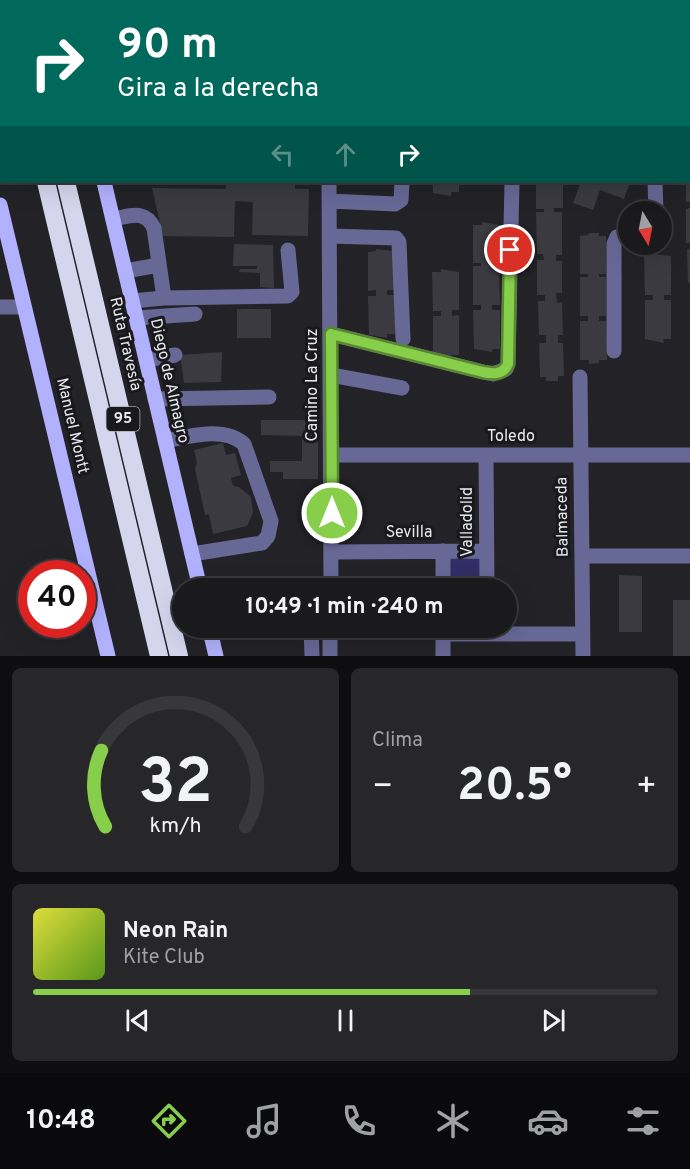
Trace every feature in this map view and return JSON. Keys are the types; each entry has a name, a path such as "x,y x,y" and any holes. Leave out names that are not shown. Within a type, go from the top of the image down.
{"highway":[{"name":"95","path":"46,183 159,656"},
{"name":"Ruta Travesía","path":"66,183 179,656"}],"main road":[{"name":"Diego de Almagro","path":"104,183 198,578"},
{"name":"Manuel Montt","path":"0,205 108,656"},
{"path":"215,638 216,656"}],"street":[{"name":"Camino La Cruz","path":"329,183 331,578"},
{"path":"330,201 395,204 401,200 402,183"},
{"path":"331,334 493,374 506,369 508,364 512,183"},
{"path":"655,183 656,201"},
{"path":"112,219 145,216 149,219 154,228 164,298"},
{"path":"330,236 396,238 399,242 403,339"},
{"path":"614,351 614,244 618,237"},
{"path":"132,301 164,298 288,296 292,292 292,284 288,250"},
{"path":"125,271 159,265"},
{"path":"0,307 24,307"},
{"path":"136,318 195,314"},
{"path":"146,360 175,355"},
{"path":"331,375 402,388"},
{"name":"Balmaceda","path":"580,377 583,656"},
{"path":"155,399 269,397"},
{"path":"165,441 225,434 236,437 244,444 271,521 268,536 262,543 192,554"},
{"name":"Toledo","path":"332,455 690,455"},
{"name":"Valladolid","path":"486,455 487,578"},
{"name":"Sevilla","path":"332,552 486,550"},
{"name":"Valladolid","path":"443,551 443,578"},
{"path":"582,556 690,556"},
{"path":"517,631 583,634"},
{"path":"311,638 312,656"},
{"path":"330,638 330,656"},
{"path":"443,638 443,656"}],"shaded area":[{"path":"445,558 485,558 484,578 445,578"}],"building":[{"path":"226,183 295,183 295,189 309,189 308,236 252,235 253,202 235,201 234,237 163,236 152,188 226,189"},
{"path":"433,183 459,183 459,192 451,192 451,196 433,193"},
{"path":"536,183 563,183 563,208 554,208 554,212 562,212 562,255 556,255 556,261 562,261 562,293 556,293 557,303 562,302 563,335 558,335 558,343 563,343 564,376 558,376 558,381 546,381 546,377 540,377 539,343 546,343 546,335 539,335 538,301 545,301 545,295 537,295 537,260 544,260 543,254 537,254 536,212 544,212 544,209 536,209"},
{"path":"581,183 630,183 624,199 600,190 593,210 573,203"},
{"path":"686,183 690,183 690,202 686,202"},
{"path":"690,208 690,243 686,243 686,209"},
{"path":"482,222 500,225 499,263 492,263 492,266 499,266 500,305 492,305 492,310 500,310 500,349 492,349 492,352 474,349 473,310 481,310 481,305 473,305 473,266 481,266 481,263 473,263 473,225 482,225"},
{"path":"589,233 606,236 606,274 599,274 599,277 606,277 606,316 599,316 599,321 606,321 607,360 589,364 589,360 580,360 580,321 588,321 588,316 580,316 580,277 588,277 588,274 580,274 580,236"},
{"path":"234,244 273,245 274,288 260,287 260,273 239,272 240,269 257,269 257,266 233,266"},
{"path":"376,249 394,251 395,290 387,290 387,295 395,295 395,334 387,334 387,338 369,335 368,296 376,296 376,290 368,291 368,252 376,251"},
{"path":"687,249 690,249 690,283 688,283"},
{"path":"644,256 671,256 671,295 664,295 664,300 671,300 671,339 663,339 664,343 645,339 645,300 653,300 653,295 645,295"},
{"path":"441,269 459,272 459,310 452,310 452,316 459,315 459,355 451,355 451,358 433,355 433,316 441,316 441,311 433,311 432,272 441,272"},
{"path":"237,309 271,309 271,338 237,338"},
{"path":"222,352 221,382 184,383 180,355"},
{"path":"261,420 318,420 318,479 283,479 283,472 270,472 270,461 302,461 302,436 261,435"},
{"path":"223,443 226,455 235,453 241,475 231,478 233,486 239,487 251,497 253,513 247,526 213,534 209,514 205,515 195,469 197,463 194,450"},
{"path":"619,575 642,576 642,632 619,632"},
{"path":"673,600 690,600 690,656 673,656"}],"route":[{"path":"332,513 331,334 483,372 493,374 501,372 508,364 510,250"}]}
